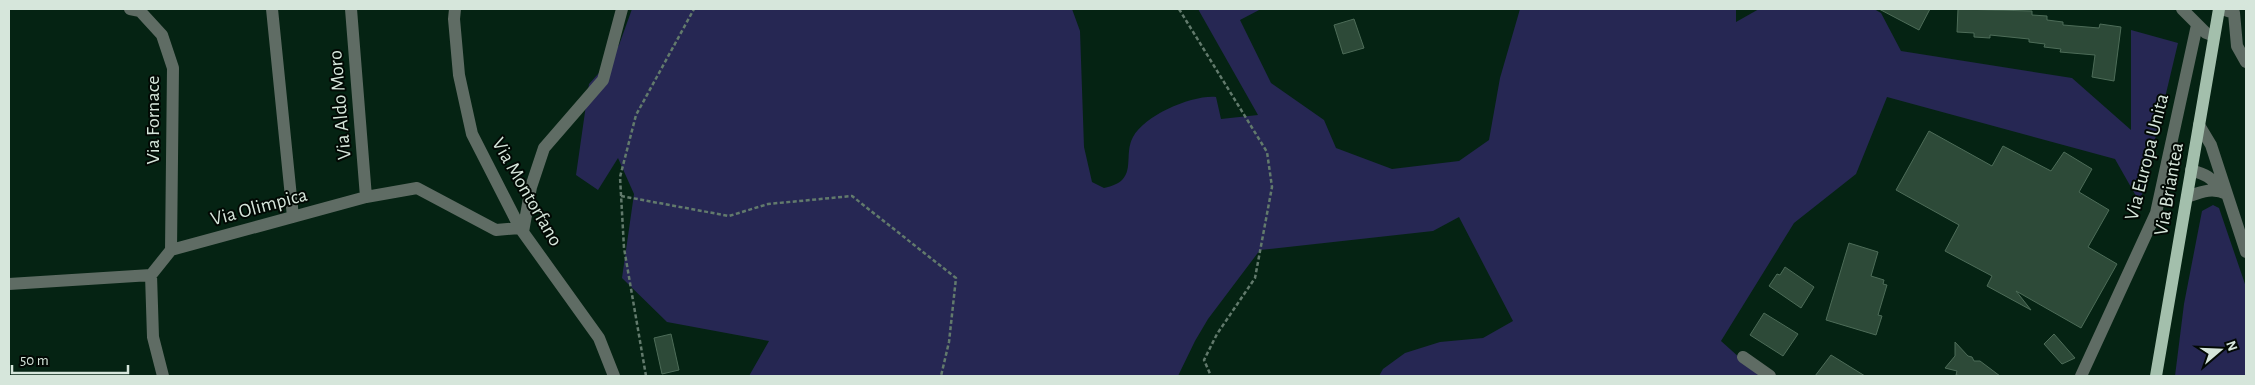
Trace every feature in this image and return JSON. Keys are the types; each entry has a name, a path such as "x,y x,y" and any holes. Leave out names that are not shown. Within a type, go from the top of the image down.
{"main road":[{"name":"Via Briantea","path":"2156,376 2214,36 2221,9"}],"street":[{"name":"Via Fornace","path":"130,9 140,11 162,35 173,68 171,250"},
{"path":"272,9 293,217"},
{"name":"Via Aldo Moro","path":"351,9 366,197"},
{"name":"Via Montorfano","path":"455,9 454,19 459,75 472,134 522,230 599,338 614,376"},
{"path":"522,230 531,188 544,148 603,80 622,9"},
{"path":"2182,9 2206,33 2214,36"},
{"path":"2221,9 2234,13 2237,46 2246,62"},
{"name":"Via Europa Unita","path":"2081,376 2156,213 2197,25"},
{"path":"2199,125 2211,145 2223,192 2246,252"},
{"path":"2191,170 2205,174 2215,181 2223,192"},
{"name":"Via Olimpica","path":"171,250 366,197 417,188 496,230 522,230"},
{"path":"2187,197 2208,190 2223,192"},
{"path":"163,376 152,337 151,275 171,250"},
{"path":"9,284 151,275"},
{"path":"1743,356 1770,376"}],"path":[{"path":"646,376 624,248 620,177 636,114 694,9"},
{"path":"1179,9 1267,152 1272,187 1255,278 1218,334 1204,360 1211,376"},
{"path":"621,196 729,216 768,204 852,196 956,278 949,342 941,376"}],"shaded area":[{"path":"632,9 1072,9 1080,31 1084,147 1092,182 1104,188 1115,185 1126,174 1130,145 1139,129 1158,114 1170,108 1195,99 1216,97 1221,119 1258,115 1198,9 1261,9 1240,20 1271,83 1324,120 1336,148 1392,169 1459,161 1489,140 1500,78 1520,9 1736,9 1736,22 1759,9 1874,9 1881,13 1901,51 2072,78 2131,130 2131,30 2178,43 2140,203 2115,159 1887,97 1856,174 1794,223 1721,341 1760,376 1379,376 1383,369 1405,353 1440,342 1483,338 1513,321 1459,217 1433,231 1260,250 1208,319 1178,376 749,376 769,341 667,322 622,278 634,194 618,158 598,190 576,175 589,84 608,63 619,45"},
{"path":"2213,205 2219,208 2246,287 2246,376 2175,376 2184,304 2202,211"}],"building":[{"path":"1879,9 1930,9 1919,30"},
{"path":"1958,9 2032,11 2032,15 2047,16 2047,20 2063,22 2063,25 2099,28 2100,24 2121,27 2114,81 2092,77 2095,55 2060,52 2061,49 2044,47 2045,44 2029,42 2029,39 1990,35 1990,38 1974,37 1974,33 1957,32"},
{"path":"1354,19 1364,48 1343,54 1334,25"},
{"path":"1929,131 1992,166 2003,146 2051,171 2064,152 2092,169 2079,192 2109,210 2088,247 2117,264 2081,328 2016,291 2031,310 1987,286 1992,276 1945,251 1959,225 1896,190"},
{"path":"1849,243 1878,252 1871,276 1884,280 1883,284 1887,285 1878,315 1882,316 1876,335 1826,320"},
{"path":"1785,267 1814,287 1801,308 1769,286 1777,274 1780,275"},
{"path":"1764,313 1798,334 1783,356 1750,335"},
{"path":"671,334 679,370 662,374 654,338"},
{"path":"2054,334 2075,358 2062,364 2044,344"},
{"path":"1955,342 1974,361 1980,361 2000,376 1956,375 1957,371 1945,368 1955,356"},
{"path":"1831,355 1865,376 1815,376"}]}
